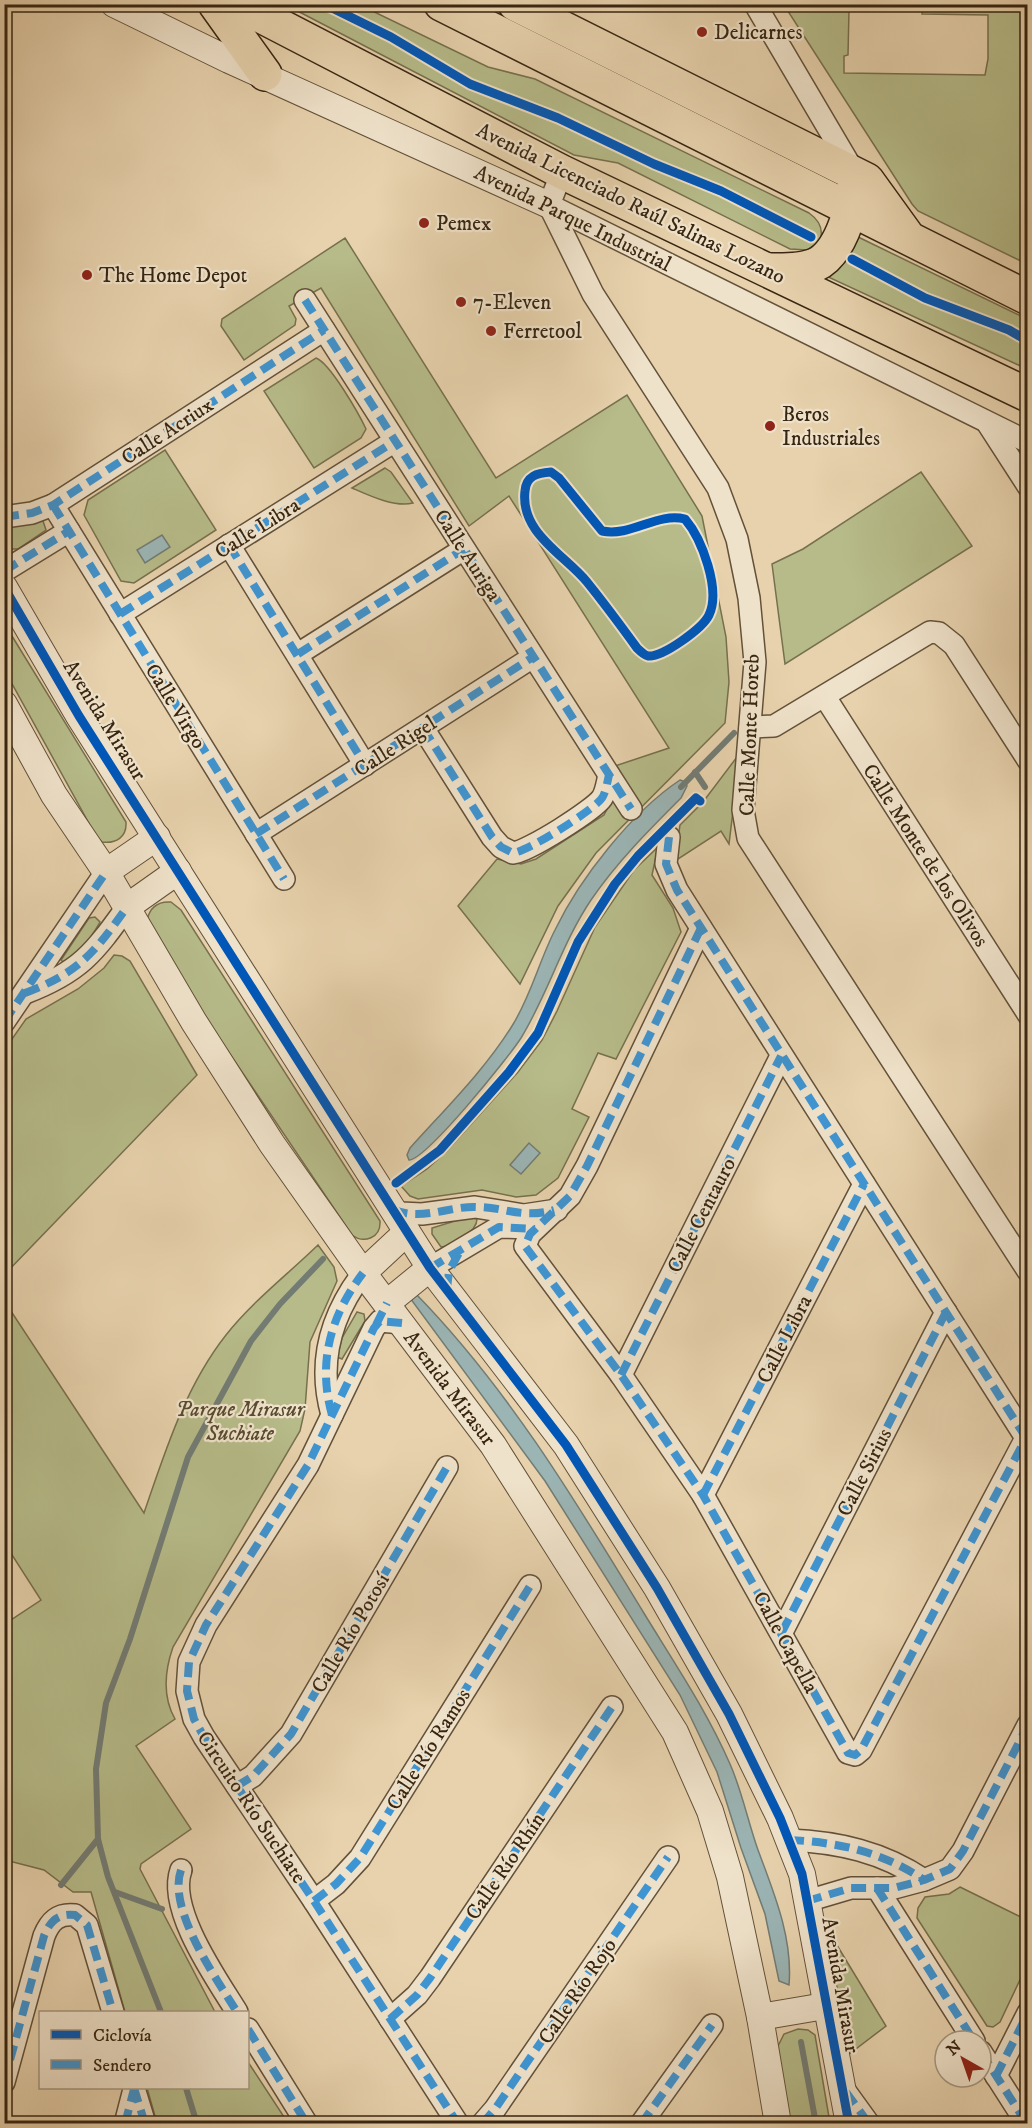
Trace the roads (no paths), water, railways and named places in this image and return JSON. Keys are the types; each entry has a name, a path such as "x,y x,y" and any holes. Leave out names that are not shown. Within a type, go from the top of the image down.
{"main road":[{"path":"215,4 265,74"},
{"name":"Avenida Licenciado Raúl Salinas Lozano","path":"238,4 279,14 562,172 1028,395"},
{"path":"441,4 1028,298"},
{"path":"515,4 867,180 909,238"},
{"path":"769,270 803,269 817,265 826,258 850,208 855,173"}],"street":[{"name":"Avenida Parque Industrial","path":"114,4 549,205 988,424 1028,441"},
{"path":"755,4 855,173"},
{"path":"549,205 562,172"},
{"name":"Calle Monte Horeb","path":"549,205 593,294 699,455 718,488 737,539 750,604 755,662 743,810 748,838 1028,1271"},
{"name":"Calle Auriga","path":"305,300 631,809"},
{"name":"Calle Acriux","path":"4,517 32,513 53,505 324,330"},
{"path":"988,424 1028,486"},
{"name":"Calle Libra","path":"120,614 394,441"},
{"name":"Calle Virgo","path":"53,505 284,879"},
{"path":"4,571 69,531"},
{"path":"229,545 365,765"},
{"path":"298,654 464,549"},
{"name":"Avenida Mirasur","path":"4,587 79,716 430,1269 567,1445 657,1588 729,1714 792,1847 807,1901 849,2124"},
{"path":"750,727 774,726 921,635 930,632 939,633 954,645 1028,760"},
{"name":"Calle Rigel","path":"256,834 533,657"},
{"name":"Calle Monte de los Olivos","path":"825,696 1028,1014"},
{"name":"Avenida Mirasur","path":"4,704 54,795 106,872 194,1022 272,1144 363,1273 494,1445 645,1682 688,1758 710,1811 730,1877 760,2016 778,2124"},
{"path":"423,728 492,837 501,847 513,853 535,844 594,806 604,794 609,776"},
{"path":"4,1022 106,872 157,837"},
{"path":"669,837 668,871 701,928 1027,1439"},
{"path":"25,993 62,978 82,963 105,940 126,907 178,871"},
{"path":"387,1303 430,1269 499,1227 535,1229 570,1196 587,1166 701,928"},
{"name":"Calle Centauro","path":"621,1375 781,1056"},
{"name":"Calle Libra","path":"703,1495 864,1184"},
{"path":"393,1209 411,1214 475,1206 524,1215 557,1210"},
{"path":"332,1414 326,1387 327,1344 343,1302 363,1273 407,1232 433,1212"},
{"name":"Calle Capella","path":"535,1229 525,1243 528,1252 621,1375 703,1495 783,1632 844,1750 855,1755 861,1750 1027,1439"},
{"path":"447,1291 449,1271 465,1247"},
{"name":"Circuito Río Suchiate","path":"387,1303 308,1465 206,1625 189,1662 187,1691 194,1719 458,2124"},
{"name":"Calle Sirius","path":"783,1632 946,1312"},
{"path":"374,1328 378,1322 386,1320 402,1323"},
{"name":"Calle Río Potosí","path":"237,1786 253,1776 291,1734 447,1467"},
{"name":"Calle Río Ramos","path":"314,1900 336,1884 360,1858 530,1586"},
{"name":"Calle Río Rhín","path":"390,2019 417,1995 430,1978 612,1707"},
{"path":"807,1901 851,1888 894,1888 924,1880 950,1869 958,1860 1028,1725"},
{"path":"792,1847 832,1843 888,1858 924,1880"},
{"name":"Calle Río Rojo","path":"482,2124 495,2109 669,1857"},
{"path":"180,1870 176,1882 182,1909 208,1964 236,2011"},
{"path":"877,1888 966,2029"},
{"path":"4,2082 44,1936 51,1921 57,1917 75,1915 87,1925 112,2011"},
{"path":"760,2016 825,2006"},
{"path":"996,2076 1028,2013"},
{"path":"641,2124 712,2025"},
{"path":"249,2031 307,2124"},
{"path":"993,2071 1027,2124"},
{"path":"841,2085 869,2124"},
{"path":"124,2124 134,2089"},
{"path":"134,2089 145,2124"}],"water":[{"path":"162,535 170,547 145,563 137,550"},
{"path":"680,780 686,782 687,786 681,798 622,859 581,916 521,1038 485,1085 449,1126 418,1156 409,1160 407,1155 410,1148 477,1074 512,1026 555,930 578,889 626,828"},
{"path":"529,1143 540,1153 521,1174 510,1165"},
{"path":"416,1294 480,1367 538,1446 689,1685 721,1744 734,1774 781,1916 788,1950 789,1985 779,1981 765,1914 717,1772 680,1695 545,1481 410,1298"}],"waterway":[{"path":"681,787 734,733"},
{"path":"695,772 705,787"},
{"path":"161,2011 108,1877 98,1839 96,1769 106,1703 130,1639 188,1457 251,1341 280,1304 323,1259"},
{"path":"61,1885 98,1839"},
{"path":"115,1892 162,1909"},
{"path":"801,2042 816,2124"},
{"path":"186,2089 197,2124"}],"place":[{"name":"Delicarnes","path":"702,32"},
{"name":"Pemex","path":"424,223"},
{"name":"The Home Depot","path":"87,275"},
{"name":"7-Eleven","path":"461,302"},
{"name":"Ferretool","path":"491,331"},
{"name":"Beros Industriales","path":"770,426"}],"park label":[{"name":"Parque Mirasur Suchiate","path":"240,1421"}]}
